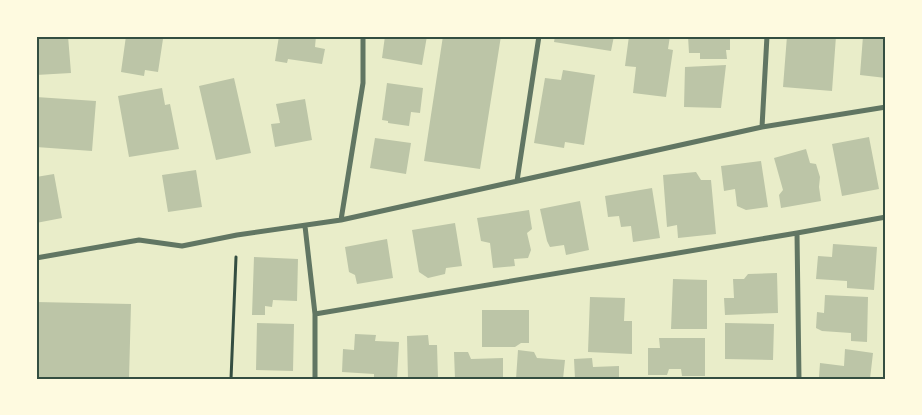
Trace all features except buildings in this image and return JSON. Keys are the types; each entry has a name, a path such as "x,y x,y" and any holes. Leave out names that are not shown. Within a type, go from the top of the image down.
{"street":[{"path":"341,220 363,82 363,36"},
{"path":"517,181 539,36"},
{"path":"762,127 767,36"},
{"path":"36,258 139,240 182,246 341,220 762,127 886,107"},
{"path":"315,314 797,234 886,217"},
{"path":"305,226 315,314 315,379"},
{"path":"797,234 798,379"}],"path":[{"path":"231,379 237,236"}]}
